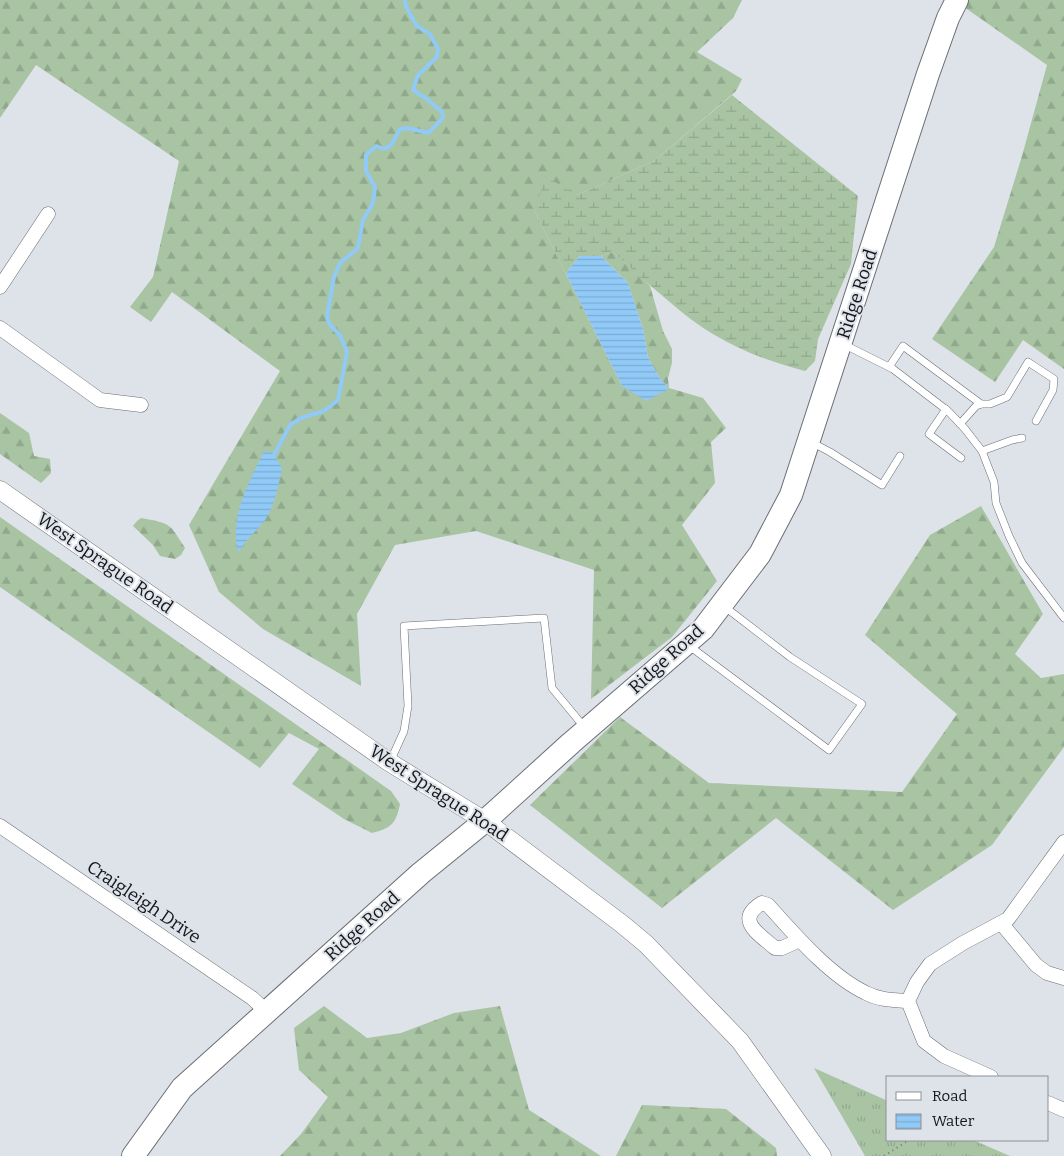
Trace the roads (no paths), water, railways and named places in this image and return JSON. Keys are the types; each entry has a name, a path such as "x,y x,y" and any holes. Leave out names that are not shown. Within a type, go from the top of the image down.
{"main road":[{"name":"Ridge Road","path":"133,1156 182,1088 421,873 485,821 586,729 703,629 760,554 791,494 928,74 948,18 957,0"}],"street":[{"path":"0,287 48,214"},
{"path":"0,328 100,400 142,405"},
{"name":"West Sprague Road","path":"0,490 389,762 485,821 622,924 646,944 740,1041 822,1156"},
{"name":"Craigleigh Drive","path":"0,826 252,998 266,1011"},
{"path":"989,1076 944,1056 924,1041 908,1001 917,982 930,964 963,943 1008,920 1061,850"},
{"path":"1001,923 1036,965 1047,973 1064,978"},
{"path":"800,940 835,973 867,994 891,1000 908,1001"},
{"path":"1049,1103 1064,1110"}],"lane":[{"path":"841,342 889,367 946,409 982,451 994,482 996,502 1022,563 1064,618"},
{"path":"889,367 902,346 981,404"},
{"path":"960,424 976,406 990,404 1007,397 1028,362 1054,379 1054,390 1036,421"},
{"path":"946,409 929,434 961,458"},
{"path":"982,451 1022,438"},
{"path":"808,441 830,452 882,485 900,456"},
{"path":"686,643 829,750 862,704 790,656 721,605"},
{"path":"389,762 404,731 408,706 404,626 544,618 552,688 586,729"}],"water":[{"path":"580,256 601,256 628,283 643,329 648,357 659,377 669,389 646,401 622,386 566,274"},
{"path":"264,451 273,453 282,468 278,487 267,517 240,551 238,551 236,525 242,499"}],"waterway":[{"path":"274,455 290,425 301,418 324,411 338,400 347,352 340,335 330,325 327,317 334,277 340,263 358,248 363,220 373,203 375,187 366,171 366,155 376,146 384,149 391,145 400,129 408,128 428,133 443,118 442,112 413,90 418,75 437,57 438,49 430,34 417,26 406,7 405,0"}]}
